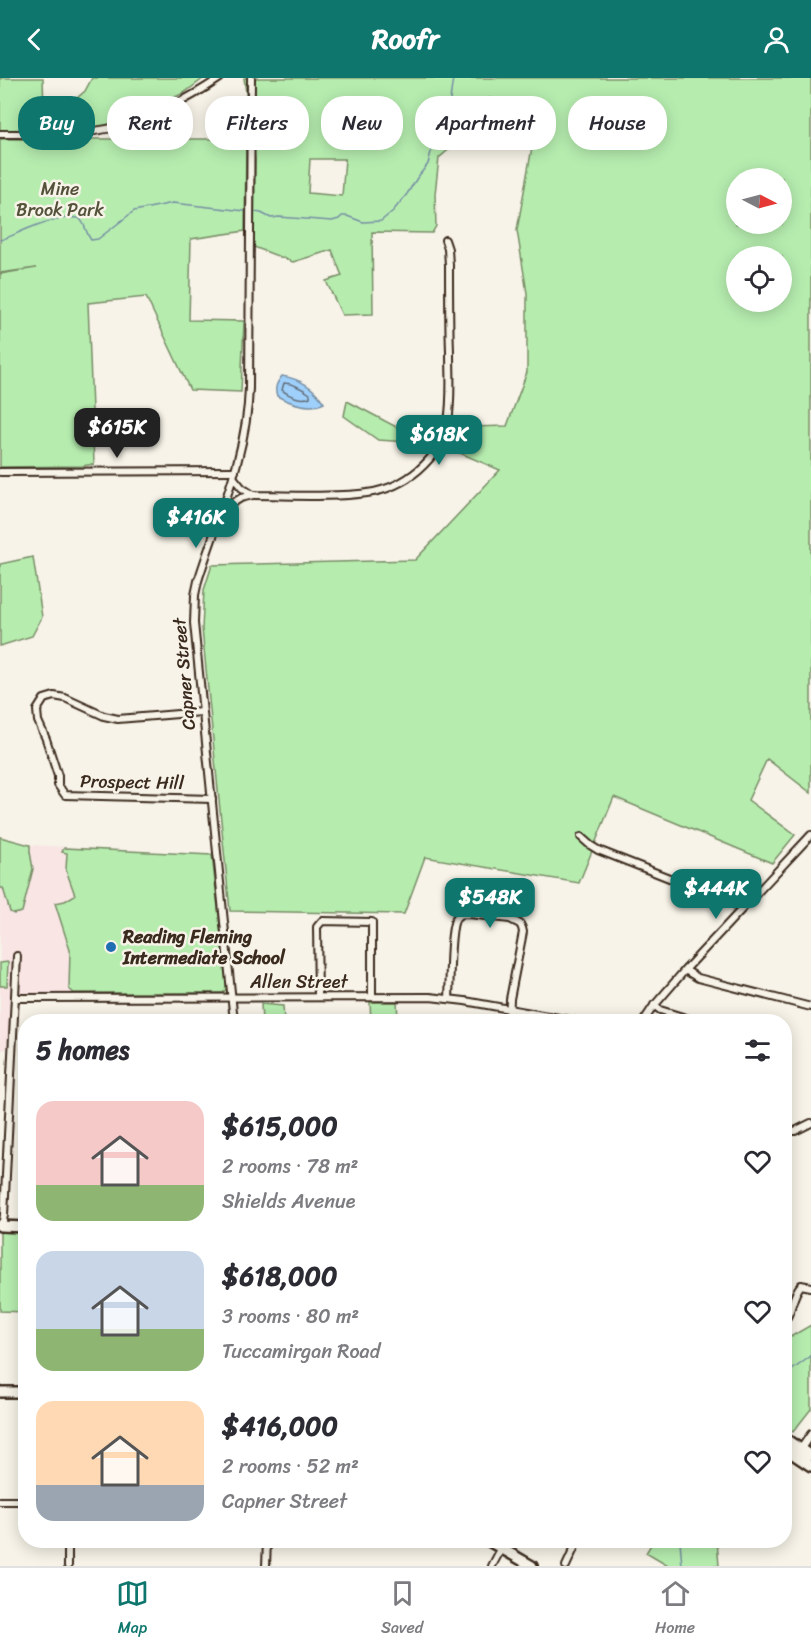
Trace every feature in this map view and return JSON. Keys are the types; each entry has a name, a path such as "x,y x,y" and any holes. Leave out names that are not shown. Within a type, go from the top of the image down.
{"street":[{"path":"0,134 80,132 118,126 172,107 220,78"},
{"name":"Capner Street","path":"233,1014 194,631 195,595 244,439 248,405 251,78"},
{"path":"223,509 241,498 253,495 350,495 378,491 406,480 423,466 432,455 445,430 450,400 449,265 445,240"},
{"path":"0,472 234,474 242,488 253,495"},
{"name":"Prospect Hill","path":"202,712 118,719 104,716 65,698 54,696 44,699 37,710 38,721 58,776 58,785 64,795 212,799"},
{"path":"648,1014 743,907 811,835"},
{"path":"581,837 598,850 743,907"},
{"path":"449,999 452,932 456,919 463,914 510,919 520,924 523,932 510,1014"},
{"path":"318,997 316,927 322,921 372,922 372,997"},
{"path":"17,956 4,1215 0,1225 18,1226"},
{"path":"686,970 698,978 811,1007"},
{"name":"Allen Street","path":"15,998 410,997 449,999 537,1014"},
{"path":"654,1005 660,1010 673,1014"},
{"path":"792,1131 811,1123"},
{"path":"792,1303 795,1292 801,1285 811,1287"},
{"path":"0,1392 18,1392"},
{"path":"799,1452 811,1434"},
{"path":"792,1445 811,1466"},
{"path":"792,1450 811,1456"},
{"path":"0,1501 18,1501"},
{"path":"68,1548 68,1566"},
{"path":"267,1548 267,1566"},
{"path":"566,1566 574,1548"},
{"path":"492,1566 501,1549 532,1566"}],"shaded area":[{"name":"Reading Fleming Intermediate School","path":"30,845 212,855 227,988 225,991 223,993 13,993 12,1047 0,1051 0,888 33,869"}],"green space":[{"path":"0,78 43,78 44,96 18,96 18,131 0,131"},
{"path":"92,78 204,78 177,96 107,96 107,128 95,129 95,96 79,96 85,91"},
{"path":"244,78 811,78 811,793 767,759 748,800 795,835 772,863 614,797 579,883 425,857 404,914 230,911 202,629 204,590 212,565 415,560 500,470 439,444 378,440 344,416 347,401 400,429 507,426 527,372 527,293 517,230 532,150 556,150 556,96 415,96 415,150 448,150 439,158 435,194 436,226 432,233 372,232 373,314 342,315 326,281 342,276 332,250 293,262 254,247 254,150 309,150 309,96 246,96","holes":["310,159 345,159 342,196 308,193"]},
{"name":"Mine Brook Park","path":"0,139 18,139 18,150 95,150 95,139 107,139 107,150 193,150 193,139 205,139 205,150 246,150 245,231 191,239 189,320 244,321 241,392 190,390 146,297 88,303 94,464 0,467 0,274 36,268 0,273"},
{"path":"33,557 42,617 32,636 0,646 0,564"},
{"path":"0,837 30,845 33,869 22,912 14,914 10,912 3,888 0,888"},
{"name":"Reading Fleming Intermediate School","path":"64,848 212,855 227,988 223,993 74,993 69,989 70,950 55,903 65,901 75,895 66,870 67,853 62,852"},
{"path":"8,962 7,986 0,986 0,963"},
{"path":"370,1002 397,1002 398,1014 371,1014"},
{"path":"261,1004 283,1006 284,1014 262,1014"},
{"path":"0,1232 18,1233 18,1312 0,1311"},
{"path":"811,1325 811,1409 793,1432 792,1431 792,1336"},
{"path":"649,1548 718,1548 719,1566 668,1566 646,1553"}],"water":[{"path":"282,376 306,385 316,392 324,403 306,406 277,396 276,385"}],"waterway":[{"path":"255,212 271,218 332,221 347,216 363,222 381,221 393,211 428,164 436,132 449,107 453,78"},
{"path":"0,240 43,223 73,218 81,220 91,240 98,239 134,211 173,203 245,211"},
{"path":"792,1370 811,1356"},
{"path":"681,1548 682,1566"}],"place":[{"name":"Reading Fleming Intermediate School","path":"111,947"}]}
